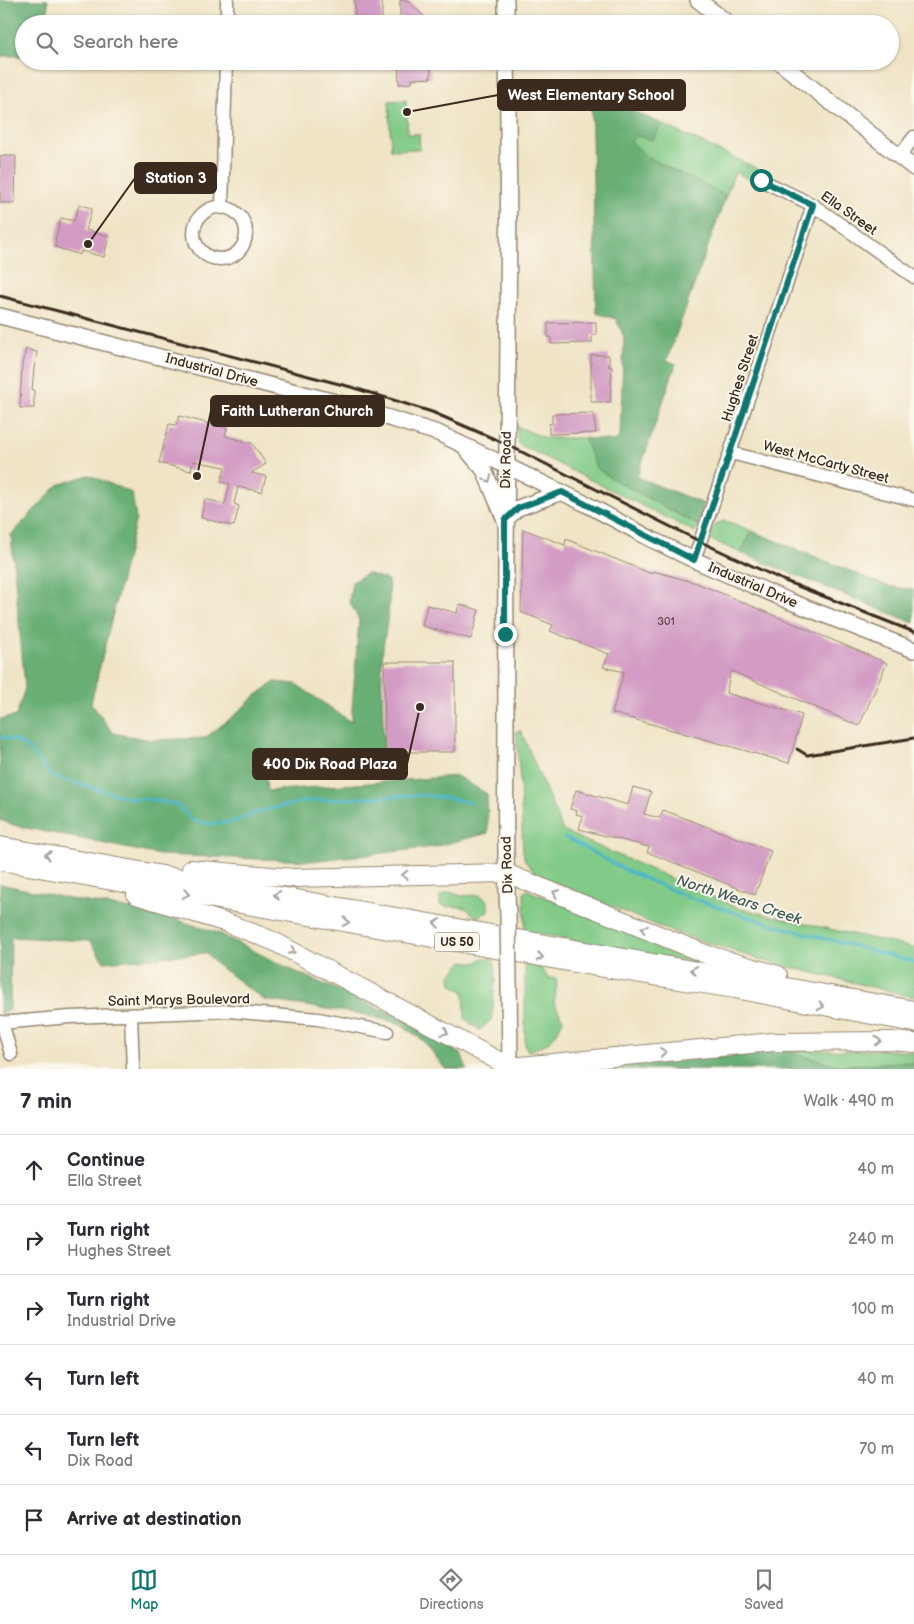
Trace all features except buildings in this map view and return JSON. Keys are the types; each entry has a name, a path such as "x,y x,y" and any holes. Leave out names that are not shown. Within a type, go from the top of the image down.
{"highway":[{"name":"US 50","path":"0,846 914,1010"},
{"path":"73,859 294,878 506,873 708,955 891,1005"},
{"name":"US 50","path":"0,861 914,1023"},
{"path":"47,869 227,923 273,941 510,1068 773,1042 892,1041 914,1043"}],"main road":[{"path":"506,0 506,15"},
{"path":"698,0 717,15"},
{"name":"Dix Road","path":"507,70 510,180 505,520 506,873 510,1068"},
{"path":"789,70 914,168"},
{"name":"Industrial Drive","path":"0,316 343,404 438,433 562,492 694,560 789,601 914,650"},
{"path":"462,444 484,470 505,520 518,508 562,492"}],"street":[{"path":"227,0 227,15"},
{"path":"222,208 226,70"},
{"path":"899,157 914,137"},
{"name":"Ella Street","path":"761,180 813,205 914,278"},
{"name":"Hughes Street","path":"694,560 813,205"},
{"path":"222,208 230,209 237,214 245,227 246,235 240,250 227,258 211,258 198,248 194,232 196,224 206,212 222,208"},
{"name":"West McCarty Street","path":"731,453 914,500"},
{"name":"Saint Marys Boulevard","path":"1,1023 70,1017 229,1011 318,1019 387,1032"},
{"path":"131,1015 133,1069"},
{"path":"1,1023 11,1054"}],"green space":[{"path":"0,0 48,0 48,15 15,15 15,56 0,56"},
{"path":"591,92 662,124 653,140 637,136 631,141 647,157 726,196 667,360 676,364 637,477 704,504 698,525 596,468 584,438 615,441 620,436 624,337 616,319 596,313"},
{"path":"406,100 408,134 419,134 420,149 391,150 389,101"},
{"path":"662,124 758,169 753,181 735,172 726,196 647,157 630,141 637,136 653,139"},
{"path":"516,426 545,438 584,438 597,468 613,479 698,525 695,532 518,444"},
{"path":"89,475 132,493 136,519 91,703 113,733 151,740 205,738 235,715 255,696 275,682 296,684 351,722 359,620 349,601 352,582 367,573 388,580 389,589 389,609 382,661 384,752 265,762 267,791 457,776 487,794 488,833 434,847 312,861 160,855 17,826 0,820 0,719 16,716 25,688 11,535 58,485"},
{"path":"726,521 752,531 741,553 709,539 716,524"},
{"path":"752,531 887,586 914,590 914,623 741,553"},
{"path":"516,731 521,731 563,831 741,909 914,948 914,997 764,961 665,929 537,875 525,861 523,852"},
{"path":"0,884 75,900 156,913 218,933 292,970 399,1017 461,1054 467,1069 445,1069 424,1041 398,1023 361,1014 264,1000 216,964 206,953 104,962 90,941 11,937 10,1009 0,1014"},
{"path":"527,890 724,969 525,931 524,893"},
{"path":"449,892 462,896 480,895 488,901 488,912 476,918 468,909 440,905 440,896"},
{"path":"483,958 494,959 496,983 494,987 492,1019 480,1030 465,1019 464,992 452,984 451,975 463,961 476,963"},
{"path":"525,964 540,967 548,978 556,978 557,985 554,1002 563,1020 557,1033 550,1041 528,1051 525,1045"},
{"path":"887,1050 914,1052 914,1063 899,1062 840,1066 786,1051"},
{"path":"786,1051 840,1066 899,1062 914,1063 914,1069 597,1069"}],"waterway":[{"name":"North Wears Creek","path":"0,737 17,741 30,750 51,776 129,798 155,800 177,805 192,820 210,824 232,822 261,811 307,801 420,795 449,798 471,803"},
{"name":"North Wears Creek","path":"565,837 625,870 688,897 770,924 914,962"}],"railway":[{"path":"0,296 351,387 432,412 506,444 701,542 785,581 914,632"},
{"path":"797,749 807,755 914,738"}],"place":[{"name":"West Elementary School","path":"407,112"},
{"name":"Station 3","path":"88,244"},
{"name":"Faith Lutheran Church","path":"197,476"},
{"name":"400 Dix Road Plaza","path":"420,707"}],"route":[{"path":"505,634 505,520 518,508 562,492 694,560 813,205 761,180"}]}
